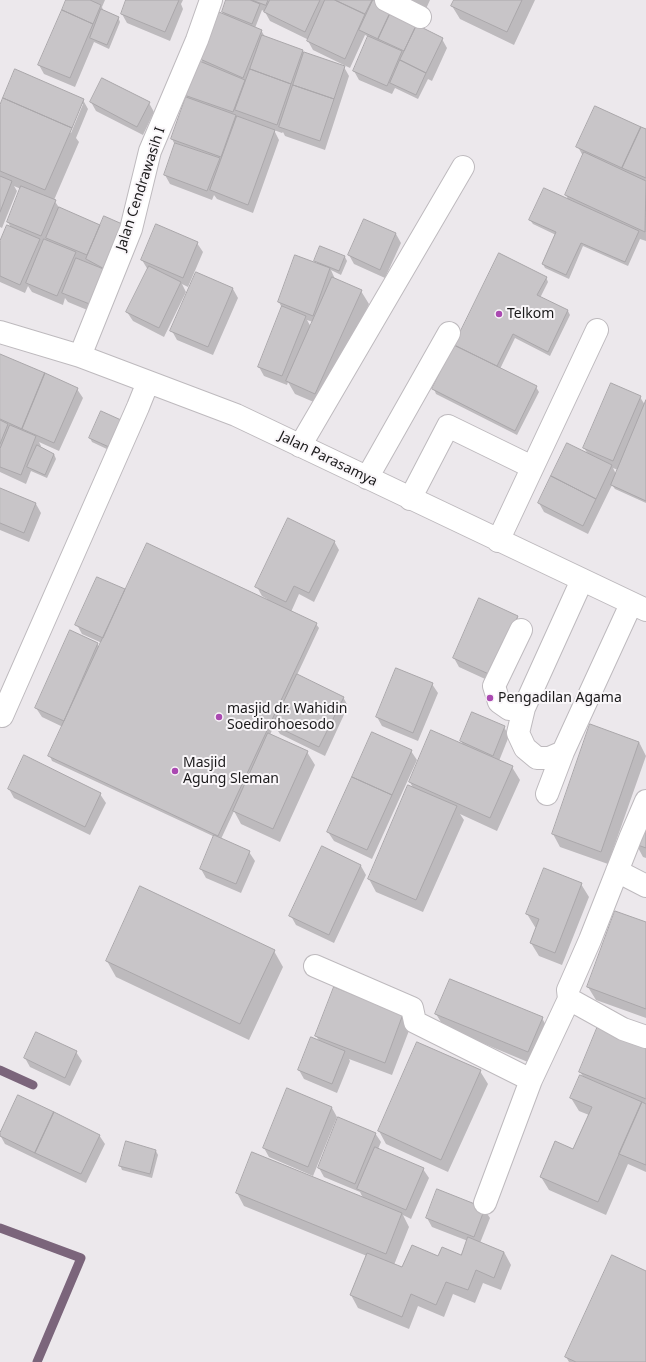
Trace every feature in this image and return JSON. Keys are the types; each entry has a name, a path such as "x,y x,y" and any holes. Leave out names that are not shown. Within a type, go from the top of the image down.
{"street":[{"name":"Jalan Cendrawasih I","path":"80,356 131,229 150,151 211,0"},
{"path":"386,0 420,17"},
{"path":"300,446 463,167"},
{"path":"498,541 596,330"},
{"name":"Jalan Parasamya","path":"0,332 80,356 236,415 638,607"},
{"path":"367,478 450,334"},
{"path":"2,716 148,382"},
{"path":"410,499 448,426 532,467"},
{"path":"563,752 549,758 537,758 525,748 518,733 524,708 582,580"},
{"path":"547,794 563,752 638,607"},
{"path":"520,630 494,686 499,702 509,709 524,708"},
{"path":"485,1203 531,1080 569,999 568,990 590,940 646,801"},
{"path":"617,871 646,886"},
{"path":"315,966 412,1008 415,1022 531,1080"},
{"path":"569,999 623,1029 646,1037"}],"building":[{"path":"66,0 90,0 101,5 93,24 62,10"},
{"path":"126,0 179,0 165,32 121,14"},
{"path":"226,0 250,0 260,4 252,24 222,12"},
{"path":"252,0 268,0 266,5"},
{"path":"270,0 320,0 305,32 264,12"},
{"path":"325,0 335,0 365,14 345,59 307,41"},
{"path":"335,0 372,0 365,14"},
{"path":"373,0 379,0 393,7 378,39 359,30"},
{"path":"454,0 522,0 507,32 451,6"},
{"path":"393,7 419,19 404,51 378,39"},
{"path":"101,9 119,17 107,45 90,38"},
{"path":"62,10 93,24 70,78 38,65"},
{"path":"219,12 262,30 243,78 200,59"},
{"path":"417,25 443,38 426,73 400,60"},
{"path":"262,35 303,50 291,84 250,69"},
{"path":"368,36 402,51 387,86 353,71"},
{"path":"304,52 345,66 334,99 293,85"},
{"path":"197,60 245,80 233,112 184,95"},
{"path":"400,60 426,73 416,95 390,83"},
{"path":"15,69 84,99 72,128 3,98"},
{"path":"250,69 291,84 277,125 235,110"},
{"path":"102,78 150,102 137,127 90,102"},
{"path":"293,85 334,99 320,141 279,127"},
{"path":"186,97 236,115 221,157 171,139"},
{"path":"3,98 72,128 45,190 0,171 0,105"},
{"path":"595,106 641,127 622,168 576,147"},
{"path":"237,116 275,130 248,205 210,190"},
{"path":"641,127 646,129 646,178 622,168"},
{"path":"175,143 220,158 207,191 164,175"},
{"path":"584,152 646,181 645,232 565,195"},
{"path":"0,176 12,181 0,212"},
{"path":"21,186 56,200 41,236 7,222"},
{"path":"544,188 639,231 625,262 581,243 566,275 542,264 556,232 529,220"},
{"path":"59,207 100,225 87,255 46,238"},
{"path":"104,216 129,227 110,272 86,259"},
{"path":"364,219 396,233 380,270 348,255"},
{"path":"156,224 198,242 183,278 141,260"},
{"path":"7,225 40,239 20,285 0,276 0,241"},
{"path":"44,239 76,252 57,296 26,283"},
{"path":"320,246 345,256 339,271 314,261"},
{"path":"499,253 547,277 537,295 568,310 548,352 513,334 497,366 454,345"},
{"path":"295,255 330,268 313,316 278,302"},
{"path":"76,258 106,270 92,305 62,293"},
{"path":"149,266 181,282 159,328 126,312"},
{"path":"196,272 233,288 208,347 170,331"},
{"path":"332,277 362,290 315,394 286,381"},
{"path":"282,306 306,316 282,376 258,367"},
{"path":"454,345 537,386 515,431 432,389"},
{"path":"0,354 45,373 22,429 0,419"},
{"path":"45,373 78,388 54,443 22,429"},
{"path":"611,383 641,396 613,461 583,448"},
{"path":"646,400 646,501 611,485"},
{"path":"101,411 121,420 109,447 89,438"},
{"path":"0,420 8,424 0,444"},
{"path":"10,425 36,436 21,475 0,467 0,449"},
{"path":"567,443 612,465 596,499 551,476"},
{"path":"37,445 54,454 45,475 27,467"},
{"path":"551,476 596,499 583,526 538,503"},
{"path":"0,488 36,503 24,533 0,523"},
{"path":"288,518 335,541 309,593 294,586 286,602 255,587"},
{"path":"147,543 317,623 218,836 48,756"},
{"path":"97,577 125,589 103,638 75,625"},
{"path":"479,598 518,616 491,675 453,658"},
{"path":"70,630 98,643 64,721 35,708"},
{"path":"396,668 433,683 413,733 376,717"},
{"path":"297,674 344,697 319,747 273,725"},
{"path":"472,712 505,726 493,756 460,741"},
{"path":"590,724 639,742 601,852 552,834"},
{"path":"431,730 513,766 490,818 409,782"},
{"path":"372,732 412,750 392,795 352,777"},
{"path":"268,733 308,751 273,829 233,811"},
{"path":"24,755 101,793 85,827 8,789"},
{"path":"352,777 392,795 367,850 327,832"},
{"path":"408,785 457,806 416,900 368,879"},
{"path":"646,812 646,848 635,844"},
{"path":"214,835 250,851 236,884 200,869"},
{"path":"322,846 361,865 329,935 289,916"},
{"path":"544,868 582,883 555,953 530,943 539,919 526,914"},
{"path":"140,886 275,950 240,1024 106,961"},
{"path":"615,911 646,922 646,1009 587,987"},
{"path":"450,979 543,1017 528,1052 435,1014"},
{"path":"334,987 403,1014 385,1063 315,1036"},
{"path":"600,1021 646,1040 646,1099 579,1072"},
{"path":"36,1032 77,1051 65,1078 24,1058"},
{"path":"311,1037 345,1051 332,1084 298,1070"},
{"path":"417,1042 481,1070 441,1160 378,1131"},
{"path":"580,1075 642,1102 598,1202 540,1177 555,1141 573,1149 592,1107 570,1098"},
{"path":"287,1088 332,1107 308,1167 263,1148"},
{"path":"18,1095 54,1112 35,1153 0,1136 0,1133"},
{"path":"642,1102 646,1104 646,1165 619,1154"},
{"path":"54,1112 100,1135 81,1174 35,1153"},
{"path":"338,1117 376,1133 355,1184 318,1168"},
{"path":"126,1141 156,1150 150,1174 119,1166"},
{"path":"375,1147 424,1168 406,1210 357,1189"},
{"path":"252,1152 402,1213 386,1254 236,1193"},
{"path":"437,1189 485,1208 474,1237 426,1218"},
{"path":"468,1237 504,1252 494,1278 476,1270 468,1290 446,1282 436,1305 411,1294 402,1317 350,1295 367,1253 402,1267 412,1245 438,1256 442,1247 461,1255"},
{"path":"612,1255 646,1271 646,1362 576,1362 565,1357"}],"waterway":[{"path":"0,1070 33,1085"},
{"path":"0,1228 81,1258 37,1362"}],"place":[{"name":"Telkom","path":"499,314"},
{"name":"Pengadilan Agama","path":"490,698"},
{"name":"masjid dr. Wahidin Soedirohoesodo","path":"219,717"},
{"name":"Masjid Agung Sleman","path":"175,771"}]}
